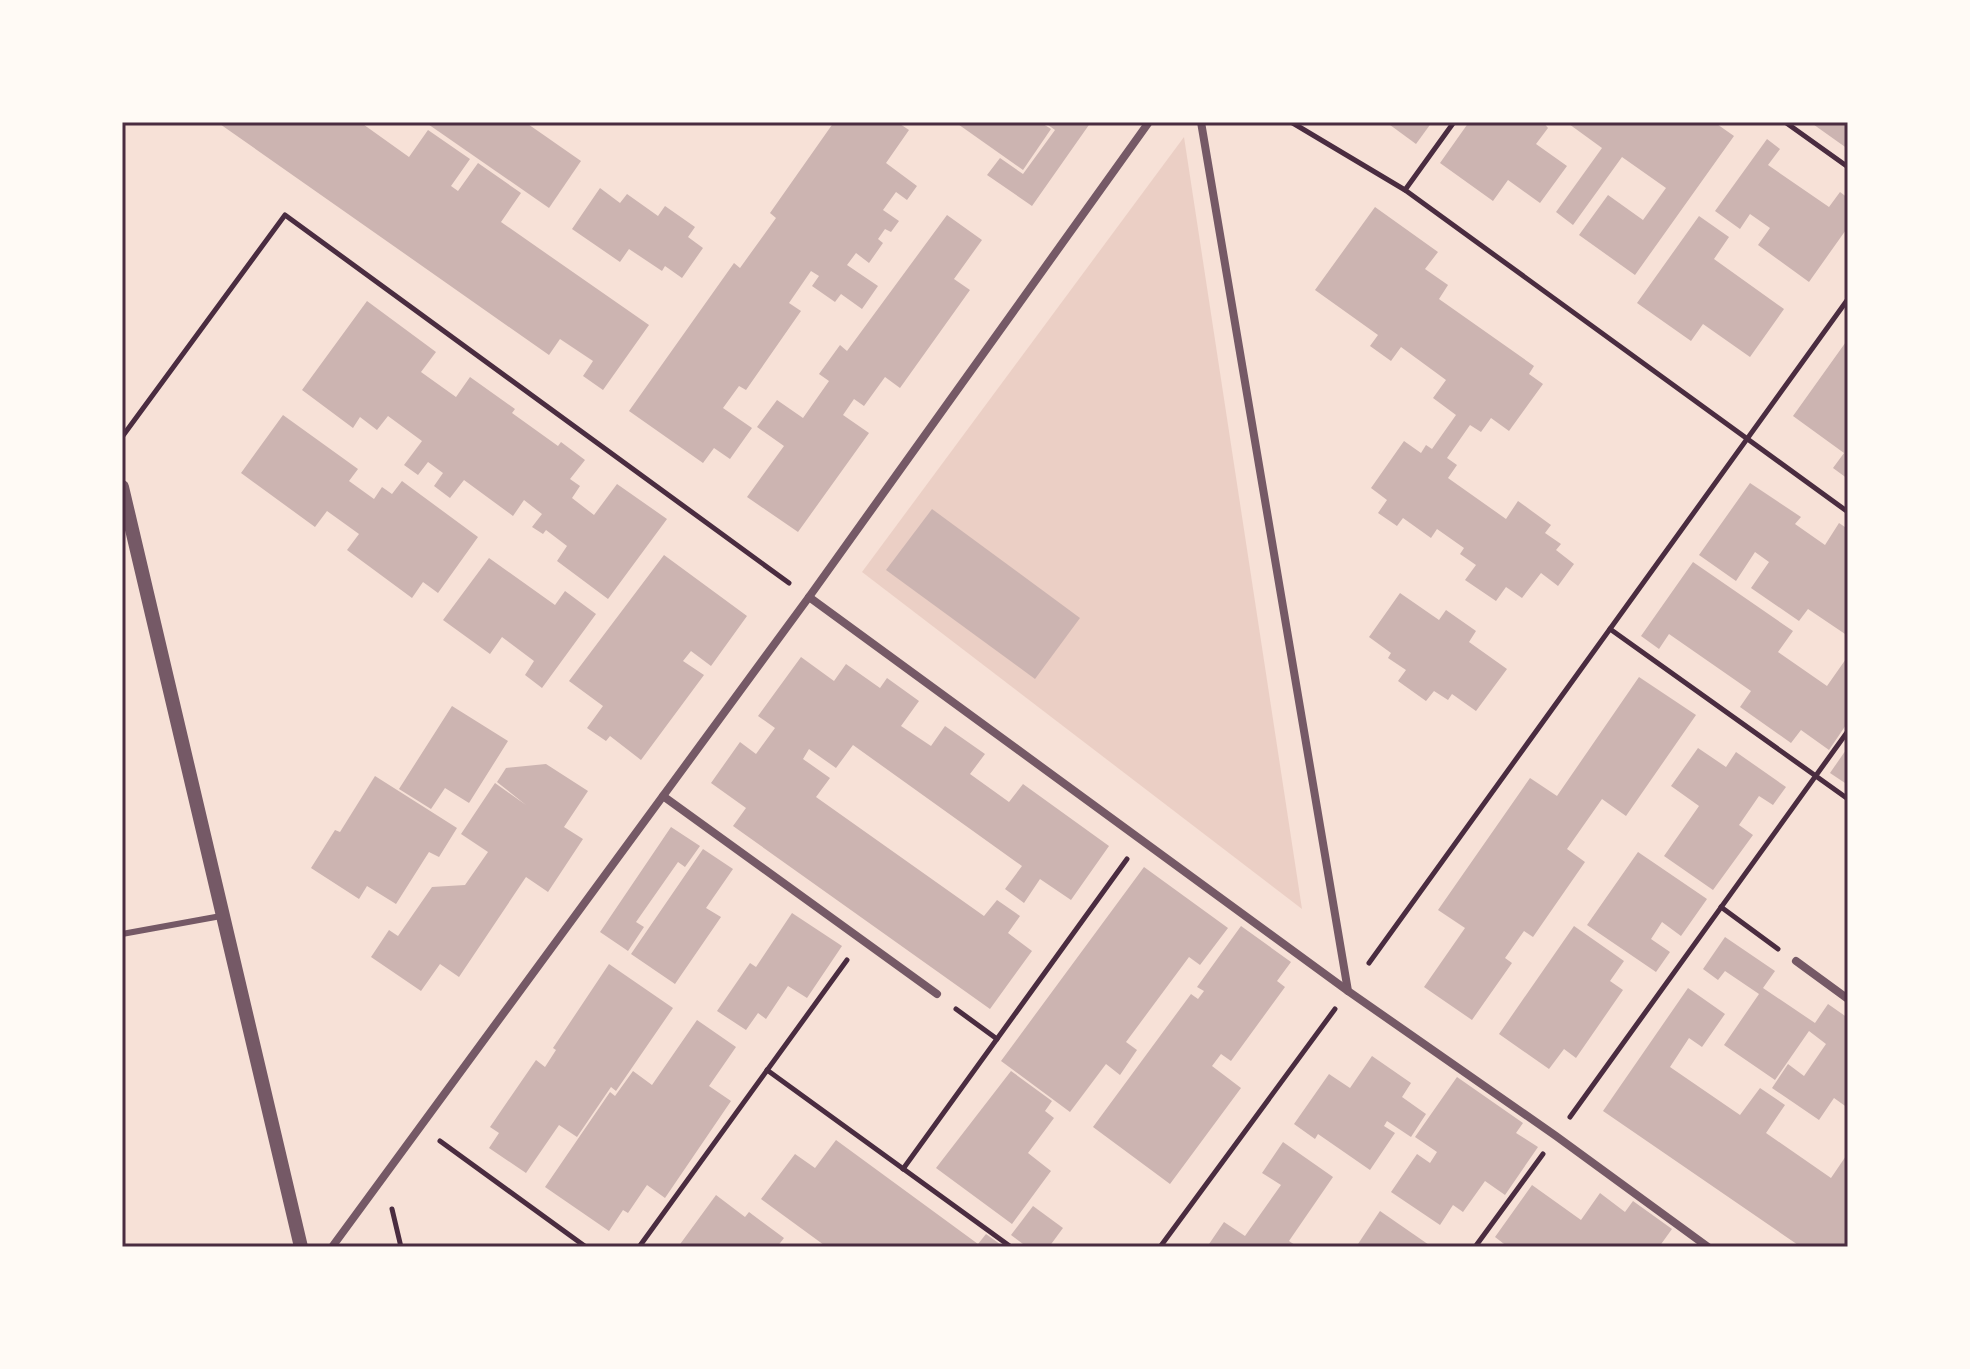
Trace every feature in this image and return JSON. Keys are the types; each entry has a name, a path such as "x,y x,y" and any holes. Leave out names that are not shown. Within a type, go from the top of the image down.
{"street":[{"path":"332,1247 809,597 1149,122"},
{"path":"1201,122 1348,991"},
{"path":"122,487 301,1247"},
{"path":"809,597 1348,991 1708,1247"},
{"path":"663,796 937,994"},
{"path":"1796,961 1848,999"}],"lane":[{"path":"122,934 223,915"}],"path":[{"path":"1291,122 1405,190 1848,512"},
{"path":"1405,190 1454,122"},
{"path":"1785,122 1848,167"},
{"path":"122,437 285,215 809,597"},
{"path":"1160,1247 1848,299"},
{"path":"1610,629 1848,799"},
{"path":"1475,1247 1848,731"},
{"path":"903,1169 1141,840"},
{"path":"1721,907 1796,961"},
{"path":"639,1247 862,940"},
{"path":"937,994 997,1039"},
{"path":"767,1070 1011,1247"},
{"path":"420,1127 586,1247"}],"shaded area":[{"path":"1184,137 1302,909 862,572"}],"building":[{"path":"217,122 360,122 409,157 428,130 470,159 451,186 458,191 478,163 521,193 501,222 649,325 603,390 583,376 593,361 560,339 549,355"},
{"path":"425,122 525,122 581,161 549,208"},
{"path":"834,122 897,122 909,130 886,163 917,186 907,200 896,192 883,210 899,221 891,232 885,229 878,239 883,243 869,263 856,253 847,265 878,286 862,309 841,294 835,302 812,286 819,276 811,271 789,303 801,311 746,390 739,386 723,408 752,428 730,459 714,448 703,463 629,411 734,263 740,268 776,218 770,213"},
{"path":"955,122 1040,122 1051,129 1023,170"},
{"path":"1044,122 1091,122 1032,206 987,175 1000,158 1023,174 1055,130"},
{"path":"1386,122 1432,122 1416,144"},
{"path":"1469,122 1543,122 1548,128 1536,144 1567,166 1540,203 1508,180 1493,201 1440,163"},
{"path":"1570,122 1714,122 1734,136 1635,275 1579,235 1608,195 1643,220 1666,188 1622,157 1573,225 1556,212 1602,148"},
{"path":"1810,122 1848,122 1848,149"},
{"path":"1767,139 1780,149 1768,165 1829,207 1840,192 1848,198 1848,227 1809,282 1758,245 1770,228 1750,214 1740,229 1715,211"},
{"path":"600,188 620,203 627,194 658,216 665,206 695,227 688,237 703,248 682,278 665,266 662,271 629,249 620,262 572,229"},
{"path":"1375,207 1438,252 1425,269 1448,285 1439,299 1534,366 1529,374 1543,384 1509,431 1491,418 1481,432 1470,425 1447,458 1457,465 1448,478 1506,519 1518,501 1551,525 1545,533 1561,544 1556,550 1574,564 1558,586 1541,573 1522,598 1506,587 1496,601 1465,580 1476,565 1460,554 1464,548 1437,529 1431,538 1403,518 1397,526 1378,513 1387,500 1371,488 1404,441 1421,453 1426,445 1432,449 1456,415 1433,398 1446,380 1401,347 1391,361 1370,346 1378,335 1315,290"},
{"path":"947,215 982,240 954,279 970,290 900,388 885,377 864,406 854,399 843,415 869,433 798,532 747,497 784,446 757,427 777,400 803,418 829,381 819,374 840,345 847,351"},
{"path":"1699,216 1729,237 1714,259 1784,309 1750,357 1703,324 1691,341 1637,303"},
{"path":"367,301 436,352 421,372 456,397 470,377 515,409 512,413 558,446 561,442 585,460 570,479 580,486 572,498 594,515 617,484 667,519 608,599 557,561 567,546 546,530 543,534 532,527 542,514 524,500 513,516 464,480 450,498 434,486 443,473 428,462 418,475 404,465 422,441 388,416 377,430 360,417 353,428 302,390"},
{"path":"1848,339 1848,479 1833,468 1844,453 1793,416"},
{"path":"283,415 358,469 349,481 374,499 382,487 392,494 402,481 478,537 438,593 423,582 412,598 347,550 359,534 327,511 315,527 241,473"},
{"path":"1750,483 1801,517 1795,524 1825,545 1839,523 1848,529 1848,636 1808,609 1799,621 1751,588 1769,562 1755,552 1736,581 1699,555"},
{"path":"932,509 1080,618 1035,679 886,570"},
{"path":"664,555 747,616 711,666 691,651 683,661 704,675 641,760 610,736 606,741 587,728 603,706 569,681"},
{"path":"489,558 555,605 565,591 596,614 542,688 525,675 534,661 502,637 490,654 443,620"},
{"path":"1693,562 1793,631 1778,652 1827,686 1848,656 1848,722 1829,750 1801,730 1791,743 1740,707 1751,691 1669,634 1659,649 1641,636"},
{"path":"1400,593 1439,620 1446,610 1476,631 1469,642 1507,669 1476,711 1452,694 1448,700 1434,691 1426,701 1398,681 1406,670 1388,658 1391,653 1369,637"},
{"path":"801,657 834,681 846,664 880,688 887,678 919,701 901,726 931,746 945,726 985,754 970,774 1009,802 1023,784 1109,846 1071,900 1040,879 1024,903 1005,889 1022,866 853,745 836,768 809,749 803,759 830,778 816,797 984,916 997,900 1020,916 1008,933 1032,951 990,1009 733,826 746,808 711,783 740,742 756,754 775,728 758,716"},
{"path":"1639,677 1696,715 1626,816 1602,799 1567,849 1585,862 1533,937 1524,931 1505,958 1512,963 1472,1020 1424,987 1465,928 1438,910 1530,778 1557,796"},
{"path":"452,706 508,741 469,803 445,788 431,809 399,789"},
{"path":"1848,747 1848,785 1830,773"},
{"path":"1698,748 1726,767 1736,752 1786,787 1773,805 1759,796 1739,825 1753,835 1713,890 1664,856 1699,806 1671,786"},
{"path":"546,764 588,791 564,827 583,839 548,892 526,877 459,977 440,964 421,991 371,957 389,930 398,936 432,887 465,885 488,852 461,834 495,783 526,805 497,782 506,768"},
{"path":"375,776 457,828 439,857 429,852 396,904 367,886 359,899 311,868 335,830 340,832"},
{"path":"671,827 700,846 685,867 678,862 636,922 644,927 628,951 600,932"},
{"path":"703,849 733,869 706,908 721,917 675,984 631,954"},
{"path":"1638,852 1707,899 1681,936 1662,922 1651,939 1670,952 1656,972 1587,925"},
{"path":"1144,867 1228,928 1200,965 1189,957 1126,1042 1137,1050 1120,1075 1106,1064 1070,1112 1001,1061"},
{"path":"792,913 842,946 807,998 788,986 766,1019 758,1013 746,1030 717,1011 750,963 756,967"},
{"path":"1241,926 1291,962 1277,981 1285,987 1231,1061 1221,1054 1212,1066 1241,1088 1170,1184 1093,1127 1191,994 1198,999 1204,991 1197,987"},
{"path":"1574,926 1624,961 1610,981 1623,990 1576,1058 1564,1049 1549,1069 1499,1034"},
{"path":"1725,937 1775,971 1763,988 1815,1023 1828,1004 1848,1018 1848,1108 1834,1098 1819,1120 1772,1088 1788,1064 1804,1076 1826,1044 1809,1031 1775,1080 1724,1045 1759,994 1725,971 1718,980 1703,969"},
{"path":"609,964 673,1008 616,1091 611,1087 577,1137 559,1125 526,1173 489,1148 499,1133 490,1127 536,1060 545,1067 556,1050 553,1048"},
{"path":"1688,988 1725,1014 1702,1047 1689,1038 1670,1067 1740,1115 1760,1088 1785,1105 1766,1133 1831,1178 1848,1153 1848,1247 1801,1247 1603,1111"},
{"path":"697,1020 736,1047 709,1086 731,1101 665,1198 647,1185 628,1213 623,1210 609,1231 545,1187 610,1092 615,1096 633,1071 652,1085"},
{"path":"1372,1056 1411,1083 1402,1097 1426,1114 1411,1137 1387,1121 1384,1126 1395,1133 1370,1170 1318,1134 1315,1139 1294,1124 1329,1074 1350,1088"},
{"path":"1011,1071 1052,1101 1045,1111 1054,1118 1028,1153 1051,1171 1012,1224 936,1168"},
{"path":"1457,1077 1523,1123 1516,1133 1538,1147 1505,1195 1485,1181 1463,1212 1453,1205 1440,1225 1391,1192 1417,1154 1430,1163 1437,1152 1415,1137"},
{"path":"836,1140 978,1244 986,1234 1004,1247 822,1247 824,1245 761,1199 795,1154 815,1168"},
{"path":"1283,1142 1333,1177 1289,1241 1298,1247 1207,1247 1224,1222 1245,1236 1281,1185 1262,1173"},
{"path":"1532,1185 1581,1220 1600,1193 1625,1212 1633,1201 1672,1229 1659,1247 1508,1247 1495,1237"},
{"path":"716,1195 745,1217 749,1212 784,1238 777,1247 678,1247"},
{"path":"1033,1206 1063,1228 1049,1247 1027,1247 1011,1235"},
{"path":"1380,1211 1432,1247 1356,1247"}]}
